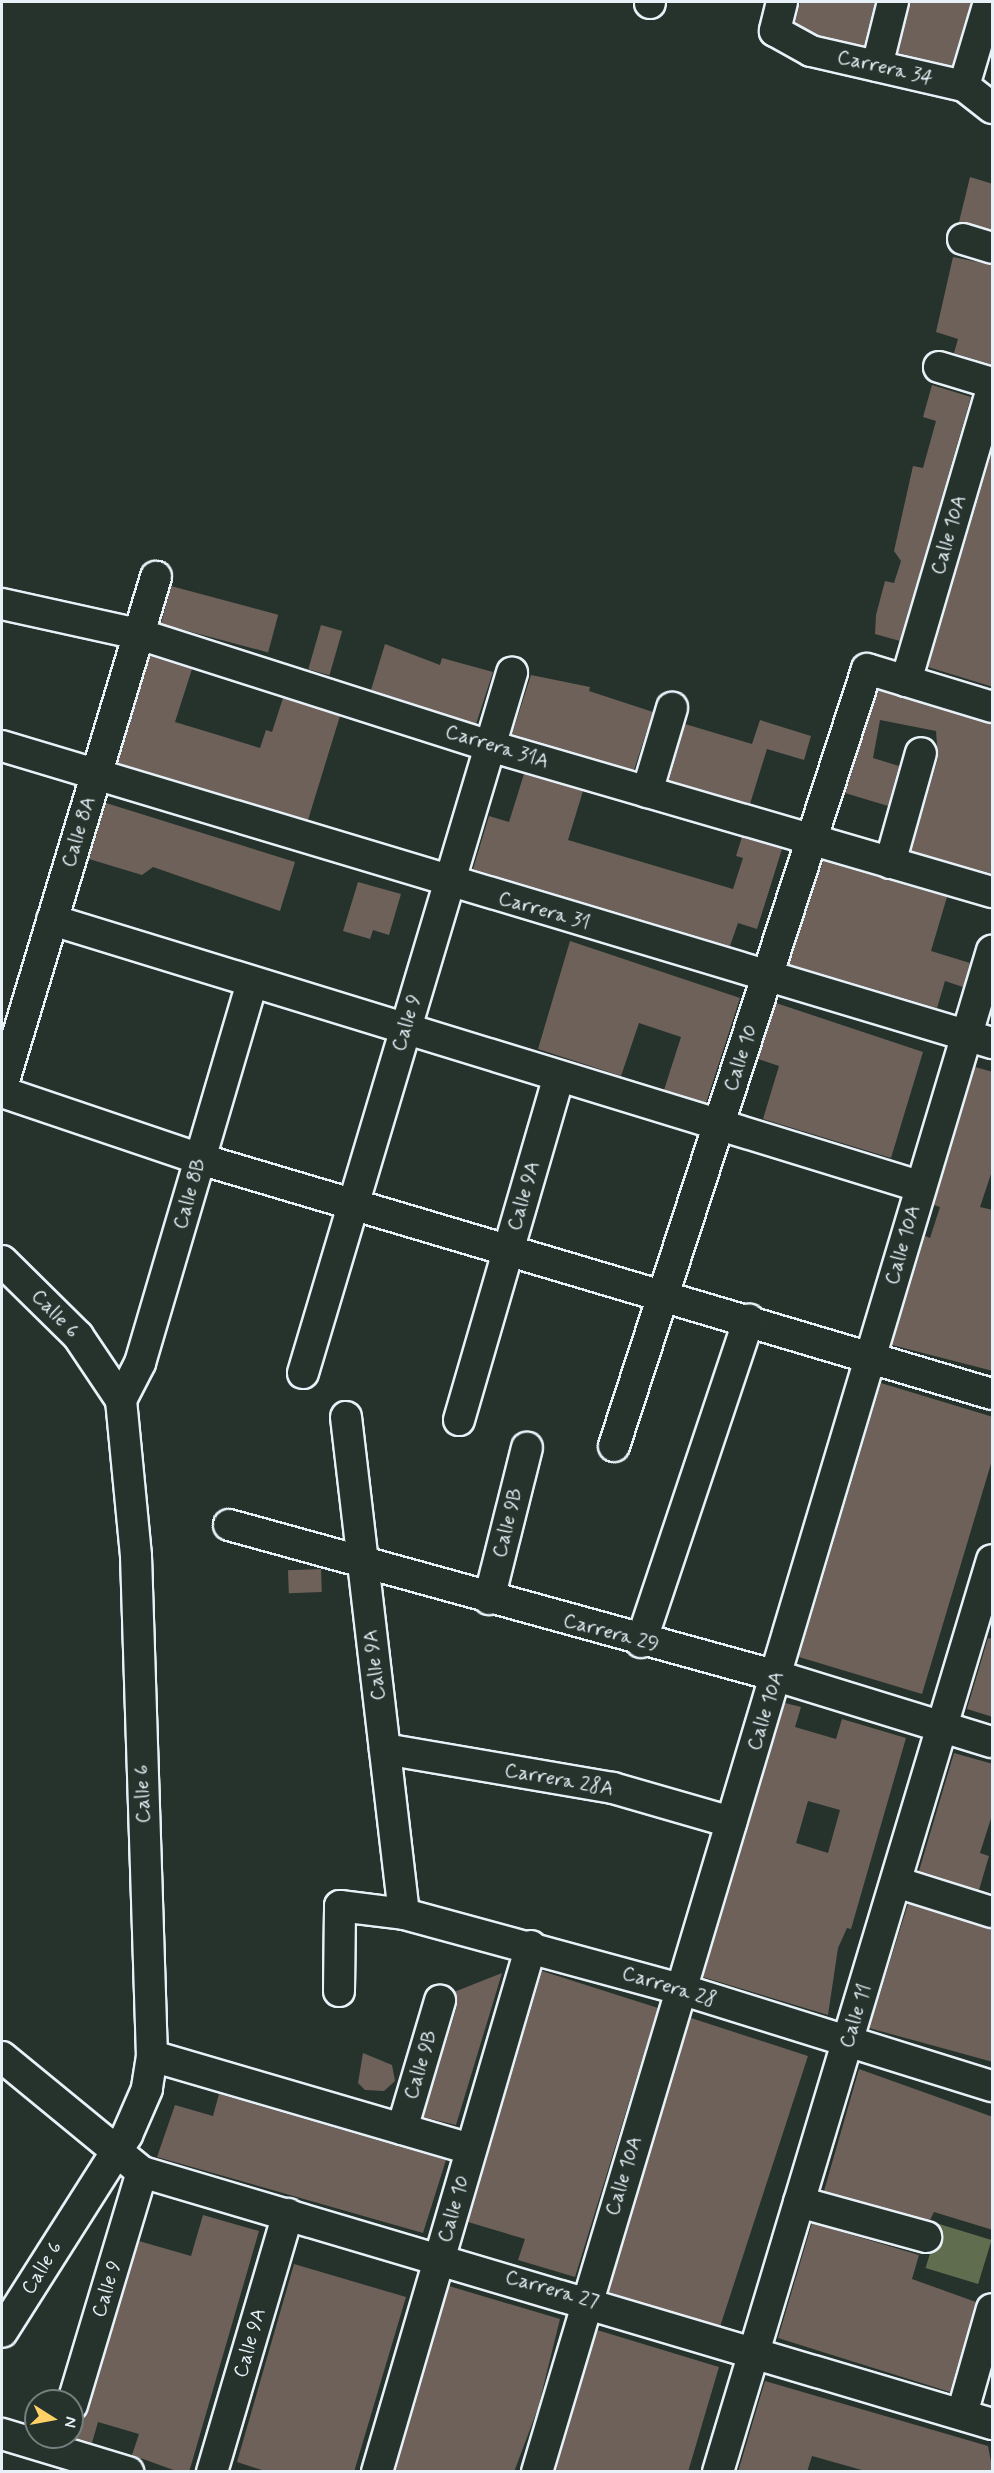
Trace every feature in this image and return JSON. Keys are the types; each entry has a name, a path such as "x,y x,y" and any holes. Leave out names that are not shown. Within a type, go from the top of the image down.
{"street":[{"name":"Carrera 34","path":"782,2 775,31 811,51 964,86 993,108"},
{"path":"877,66 893,2"},
{"path":"964,86 989,2"},
{"path":"963,239 993,248"},
{"path":"939,367 993,383"},
{"name":"Calle 10A","path":"906,681 993,388"},
{"name":"Calle 8A","path":"2,1087 156,577"},
{"name":"Carrera 31A","path":"2,604 139,634 490,746 993,892"},
{"name":"Calle 10","path":"614,1446 867,669 906,681"},
{"name":"Calle 9","path":"303,1373 512,673"},
{"path":"906,681 993,707"},
{"path":"646,792 672,708"},
{"name":"Carrera 31","path":"2,746 95,777 979,1039"},
{"path":"890,862 921,753"},
{"path":"52,920 251,985 406,1029 919,1186"},
{"name":"Calle 10A","path":"537,2472 680,1989 777,1676 872,1357 919,1186 979,1039 993,951"},
{"name":"Calle 8B","path":"121,1400 140,1363 251,985"},
{"name":"Calle 9A","path":"459,1420 559,1077"},
{"path":"2,1092 200,1158 353,1205 749,1320 993,1394"},
{"name":"Calle 6","path":"2,1261 78,1336 121,1400 136,1556 152,2056 137,2114 116,2152 2,2332"},
{"path":"640,1642 749,1320"},
{"name":"Calle 9A","path":"346,1417 404,1914"},
{"name":"Calle 9B","path":"489,1599 527,1448"},
{"name":"Carrera 29","path":"229,1525 640,1642 777,1676 993,1742"},
{"name":"Calle 11","path":"718,2472 992,1564"},
{"name":"Carrera 28A","path":"385,1749 613,1788 731,1822"},
{"path":"896,1882 993,1912"},
{"name":"Carrera 28","path":"339,1991 340,1906 404,1914 531,1946 680,1989 847,2045 993,2086"},
{"name":"Calle 10","path":"377,2472 531,1946"},
{"name":"Calle 9B","path":"402,2129 440,2001"},
{"path":"152,2056 471,2150"},
{"name":"Carrera 27","path":"2,2057 142,2172 588,2299 993,2424"},
{"name":"Calle 9","path":"77,2389 142,2172"},
{"path":"799,2202 926,2237"},
{"name":"Calle 9A","path":"212,2472 288,2214"},
{"path":"962,2414 993,2309"},
{"path":"2,2434 58,2453 128,2472"}],"green space":[{"path":"939,2224 992,2240 978,2284 926,2268"}],"building":[{"path":"800,2 875,2 864,46 817,35 795,22"},
{"path":"910,2 971,2 952,66 898,53"},
{"path":"970,177 993,184 993,230 959,222"},
{"path":"953,257 993,265 993,365 954,353 958,339 936,332"},
{"path":"932,385 971,397 900,641 875,634 876,615 885,581 894,583 901,561 894,551 913,466 923,468 936,421 923,417"},
{"path":"993,448 993,687 928,667"},
{"path":"171,586 278,615 268,652 161,624"},
{"path":"321,625 342,631 329,675 308,669"},
{"path":"385,644 440,665 442,658 493,672 476,724 371,690"},
{"path":"150,656 192,669 175,722 260,748 266,730 272,732 283,698 340,716 308,820 118,763"},
{"path":"531,675 590,687 589,691 653,712 634,770 512,734"},
{"path":"878,690 993,724 993,874 911,851 938,758 936,731 880,720 873,758 899,766 888,806 845,793"},
{"path":"760,720 811,736 804,760 767,749 750,804 669,780 685,724 752,744"},
{"path":"524,774 583,791 568,840 733,889 743,858 736,856 742,837 782,849 757,929 738,923 730,946 473,869 489,816 509,822"},
{"path":"106,803 295,862 280,911 153,867 142,875 89,859"},
{"path":"823,861 947,897 931,951 970,963 963,987 945,981 937,1008 789,964"},
{"path":"358,882 401,894 389,935 373,930 370,939 343,931"},
{"path":"570,941 740,998 706,1103 664,1090 681,1037 639,1023 621,1076 538,1049"},
{"path":"776,1003 923,1052 891,1158 763,1119 779,1066 758,1059"},
{"path":"975,1067 993,1072 993,1168 980,1207 993,1210 993,1371 892,1345 925,1236 930,1238 940,1207 934,1205"},
{"path":"881,1383 993,1417 993,1457 922,1694 799,1657"},
{"path":"321,1569 322,1592 289,1593 288,1570"},
{"path":"988,1638 993,1639 993,1717 967,1709"},
{"path":"785,1703 801,1707 795,1727 836,1739 842,1719 906,1738 851,1929 847,1928 838,1948 828,2015 703,1977","holes":["808,1801 840,1810 828,1853 796,1843"]},
{"path":"954,1753 993,1764 993,1812 980,1853 989,1856 979,1890 919,1871"},
{"path":"908,1904 993,1929 993,2062 869,2028"},
{"path":"542,1971 658,2008 575,2277 518,2260 525,2239 468,2222"},
{"path":"502,1973 456,2125 423,2117 457,2006 454,1992"},
{"path":"691,2018 808,2056 720,2328 603,2290"},
{"path":"363,2053 392,2065 395,2081 384,2091 365,2090 358,2083"},
{"path":"859,2069 993,2117 993,2230 934,2212 930,2220 824,2191"},
{"path":"219,2094 446,2160 423,2233 157,2157 175,2105 213,2116"},
{"path":"203,2215 259,2231 189,2472 179,2472 132,2455 139,2434 98,2422 92,2443 84,2440 84,2413 139,2241 191,2256"},
{"path":"812,2223 919,2255 912,2279 976,2302 950,2392 778,2338"},
{"path":"294,2264 406,2297 354,2472 268,2472 237,2462"},
{"path":"449,2286 560,2319 538,2408 514,2472 395,2472"},
{"path":"597,2330 719,2367 688,2472 555,2472"},
{"path":"765,2381 988,2446 993,2472 869,2472 812,2456 807,2472 738,2472"}]}
